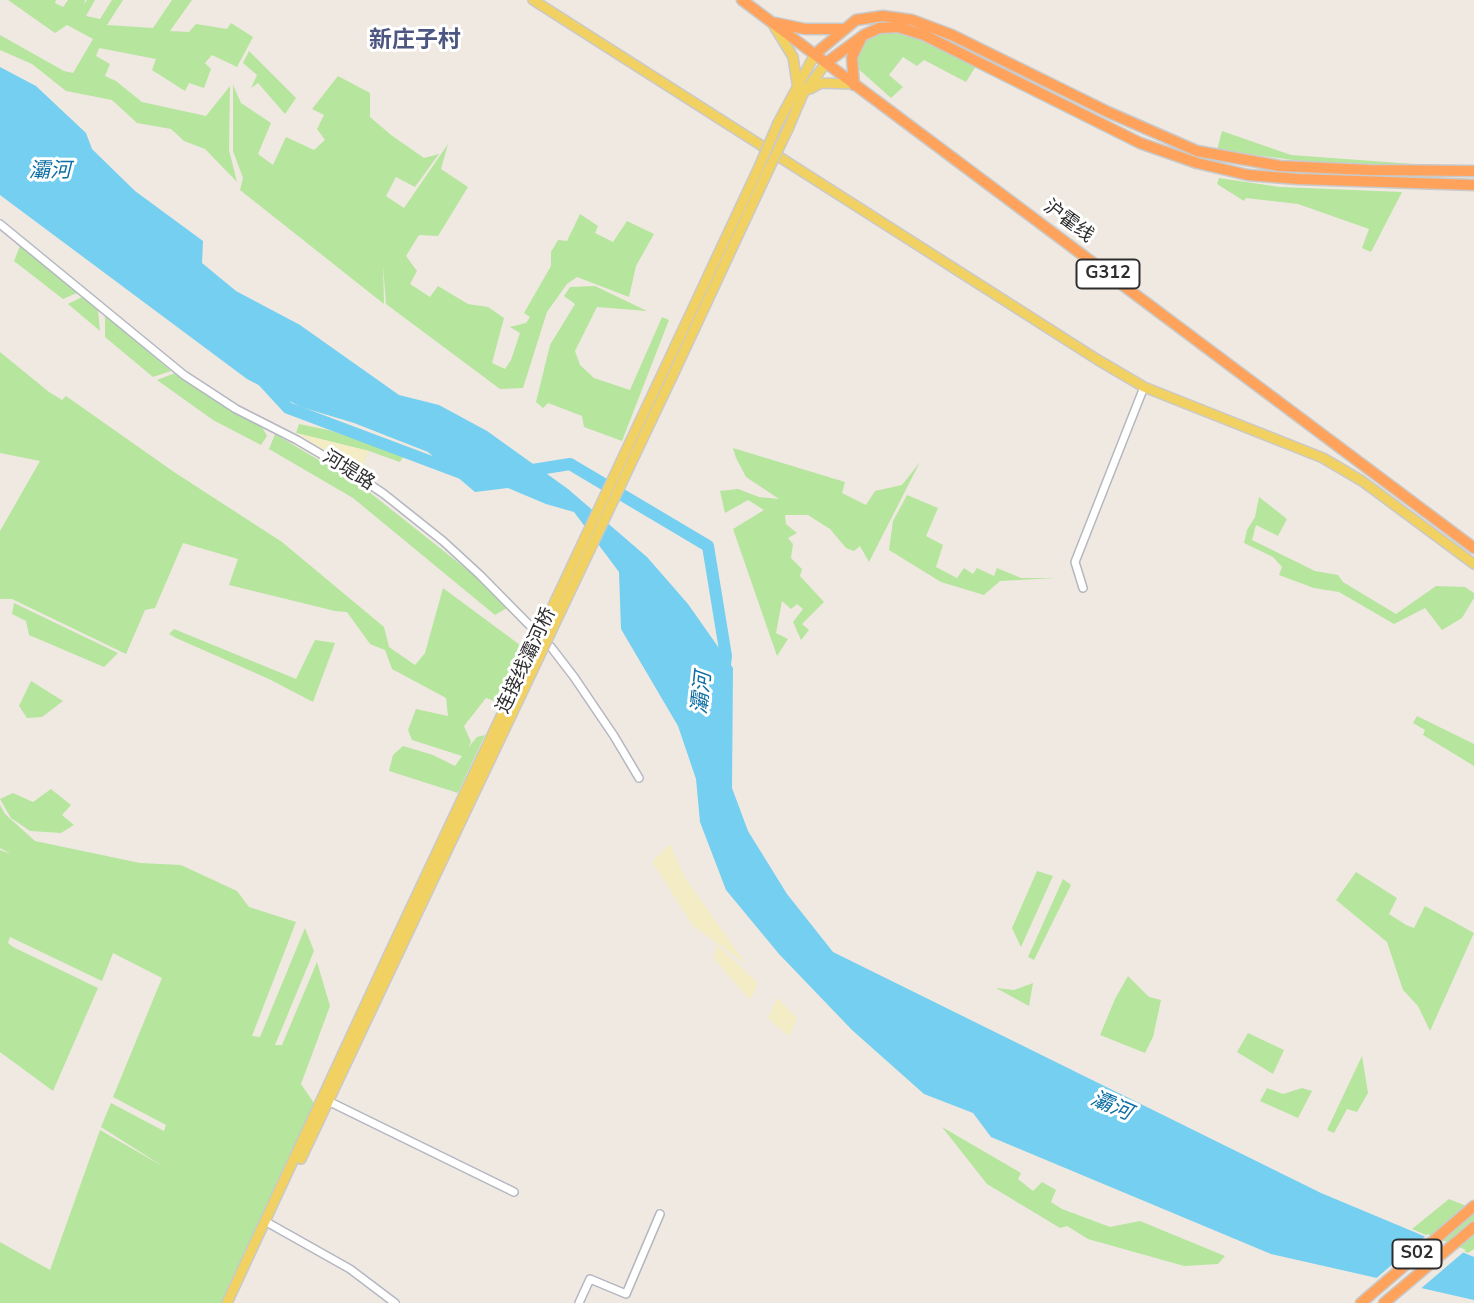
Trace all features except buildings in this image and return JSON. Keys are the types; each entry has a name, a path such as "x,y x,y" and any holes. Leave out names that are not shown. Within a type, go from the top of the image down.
{"highway":[{"name":"沪霍线","path":"742,0 1474,548"},
{"path":"815,54 856,20 883,16 912,20 952,35 1108,112 1197,151 1280,166 1474,171"},
{"path":"771,22 805,29 845,29"},
{"path":"826,63 862,36 879,28 898,27 924,35 1140,143 1197,163 1248,175 1474,185"},
{"path":"854,85 852,57 862,36"},
{"name":"S02","path":"1361,1303 1474,1206"},
{"name":"S02","path":"1384,1303 1474,1227"}],"main road":[{"path":"533,0 1144,387 1323,458 1362,481 1474,564"},
{"path":"771,22 793,57 797,85"},
{"name":"连接线灞河桥","path":"393,954 778,123 815,54"},
{"name":"连接线灞河桥","path":"393,954 673,374 805,91 826,63"},
{"path":"805,91 821,83 854,85"},
{"path":"234,1303 393,954"},
{"path":"227,1303 393,954"}],"street":[{"name":"河堤路","path":"0,224 184,375 236,409 353,473 443,541 551,648 608,726 639,778"},
{"path":"1083,588 1075,562 1144,387"},
{"path":"328,1101 514,1192"},
{"path":"579,1303 590,1279 626,1294 660,1214"},
{"path":"270,1224 350,1269 395,1303"}],"green space":[{"path":"8,0 56,0 55,3 63,7 68,0 85,0 84,4 87,0 95,0 86,16 100,19 112,0 123,0 107,25 153,28 172,0 192,0 170,31 189,32 196,24 227,29 231,23 253,37 237,67 212,55 205,63 211,69 204,88 189,83 185,91 152,70 156,59 99,48 96,56 110,64 105,76 116,81 142,102 206,116 230,86 229,150 237,182 205,149 184,141 171,129 137,123 112,100 66,91 32,64 0,50 0,35 64,71 73,73 93,39 67,25 55,33"},
{"path":"904,33 976,66 966,82 924,60 917,66 903,57 889,75 903,87 891,98 854,65 860,45 871,34"},
{"path":"249,51 296,98 285,114 258,83 251,88 257,75 243,63"},
{"path":"338,76 370,93 370,117 391,135 424,158 439,154 415,187 396,177 386,196 404,208 448,144 441,169 468,187 438,236 419,235 406,256 417,271 410,284 430,297 438,286 468,304 488,307 504,318 492,363 505,369 511,360 520,333 510,327 526,323 530,317 524,313 551,266 551,252 558,240 567,241 580,214 598,226 595,233 613,242 627,221 654,234 636,266 629,297 577,277 567,284 547,312 523,388 500,389 386,304 383,266 384,304 240,190 243,178 233,151 233,85 241,103 271,123 258,154 273,165 286,137 314,150 325,140 317,129 324,115 312,109"},
{"path":"1222,131 1291,155 1414,164 1324,164 1217,150"},
{"path":"1219,178 1280,187 1402,192 1371,252 1362,248 1369,229 1298,204 1246,198 1244,201 1217,184"},
{"path":"20,246 77,293 63,299 14,261"},
{"path":"595,286 647,311 597,307 575,351 580,365 594,378 630,390 662,317 669,320 622,441 584,427 582,416 548,403 543,408 536,402 550,345 575,304 564,296 570,287"},
{"path":"82,297 98,310 100,331 68,304"},
{"path":"105,315 171,371 153,377 105,337"},
{"path":"0,352 49,392 62,400 66,396 174,472 282,542 384,627 389,647 415,665 425,653 443,588 524,648 500,703 486,698 464,726 471,742 468,748 477,737 485,735 458,793 389,771 393,755 403,746 433,755 455,766 462,756 412,740 408,730 416,709 448,716 446,698 392,669 385,650 370,644 347,612 229,585 238,559 183,543 155,608 145,610 126,654 12,599 0,599 0,531 40,461 0,453"},
{"path":"175,373 262,427 267,436 261,445 213,420 157,380"},
{"path":"299,424 328,430 405,454 400,462 369,451 296,433"},
{"path":"275,434 359,484 474,575 507,608 495,615 353,498 269,449"},
{"path":"733,448 845,482 842,493 866,505 875,491 902,485 920,462 869,562 860,546 854,551 846,548 830,529 808,515 785,515 786,524 797,533 788,538 793,544 791,558 802,569 800,576 824,602 802,624 809,630 801,640 793,622 803,609 797,604 791,609 782,601 776,633 788,639 777,656 733,529 764,510 748,500 725,513 720,491 738,489 759,497 779,499 746,477"},
{"path":"907,495 938,508 926,536 943,545 936,567 957,578 964,568 973,574 977,568 994,576 997,568 1021,578 1055,578 1000,581 984,595 941,582 889,550 893,521"},
{"path":"1259,497 1287,519 1278,536 1256,525 1252,540 1315,571 1338,575 1343,582 1396,614 1436,586 1465,587 1474,593 1474,598 1462,618 1442,630 1425,608 1394,624 1339,592 1314,588 1279,575 1282,567 1273,557 1244,543 1247,530 1255,517"},
{"path":"14,603 118,653 104,667 29,635 26,621 12,614"},
{"path":"174,629 296,679 315,640 335,643 313,702 169,634"},
{"path":"31,681 63,701 42,717 27,718 19,706"},
{"path":"1417,716 1474,744 1474,766 1423,735 1425,730 1413,723"},
{"path":"51,789 71,805 62,815 74,825 61,833 30,831 11,818 0,799 13,793 33,802"},
{"path":"0,805 5,814 35,841 140,863 181,865 237,891 249,907 296,922 252,1036 260,1037 305,928 314,951 275,1045 282,1045 317,962 330,1006 301,1084 318,1109 228,1303 0,1303 0,1242 50,1270 100,1130 164,1167 101,1127 111,1103 164,1131 166,1125 113,1097 162,978 113,953 102,981 10,937 8,943 13,947 98,988 53,1091 0,1052 0,850 11,854 0,848"},
{"path":"1037,871 1053,876 1021,947 1012,928"},
{"path":"1356,872 1397,898 1389,914 1406,925 1414,928 1425,906 1474,933 1430,1031 1418,1006 1403,990 1387,942 1336,900"},
{"path":"1063,879 1071,885 1034,960 1028,957"},
{"path":"1128,976 1149,997 1161,1000 1153,1037 1145,1053 1100,1035"},
{"path":"1033,983 1029,1006 996,988 1014,990"},
{"path":"1248,1033 1284,1050 1273,1074 1237,1052"},
{"path":"1362,1056 1368,1093 1357,1112 1347,1109 1334,1133 1327,1130"},
{"path":"1267,1088 1283,1094 1302,1088 1312,1091 1298,1118 1260,1101"},
{"path":"942,1127 1021,1173 1018,1179 1033,1191 1042,1182 1056,1190 1051,1202 1062,1209 1110,1227 1140,1221 1225,1256 1218,1264 1184,1266 1088,1239 1067,1226 1060,1228 987,1184"},
{"path":"1449,1199 1474,1209 1474,1249 1468,1253 1412,1229"}],"sand":[{"path":"296,433 369,451 360,473"},
{"path":"670,844 684,876 746,964 693,926 652,862"},
{"path":"717,945 758,983 750,1000 714,959"},
{"path":"777,998 797,1018 789,1037 768,1018"}],"water":[{"name":"灞河","path":"0,67 36,86 86,133 92,149 135,191 203,241 202,263 236,291 300,325 399,395 439,405 487,431 568,489 647,557 688,604 733,668 732,788 748,831 787,894 833,952 1321,1193 1474,1257 1474,1300 1271,1254 991,1137 973,1113 924,1094 852,1030 779,954 726,890 700,822 696,779 678,726 621,629 619,572 574,512 508,488 475,492 428,452 354,423 301,407 247,379 0,195"}],"pier":[{"path":"1428,1234 1466,1250 1418,1291 1373,1281"}],"waterway":[{"name":"灞河","path":"264,382 288,408 461,473"},
{"name":"灞河","path":"526,471 570,464 708,546 726,656 724,672"}],"district":[{"name":"新庄子村","path":"415,41"}]}
